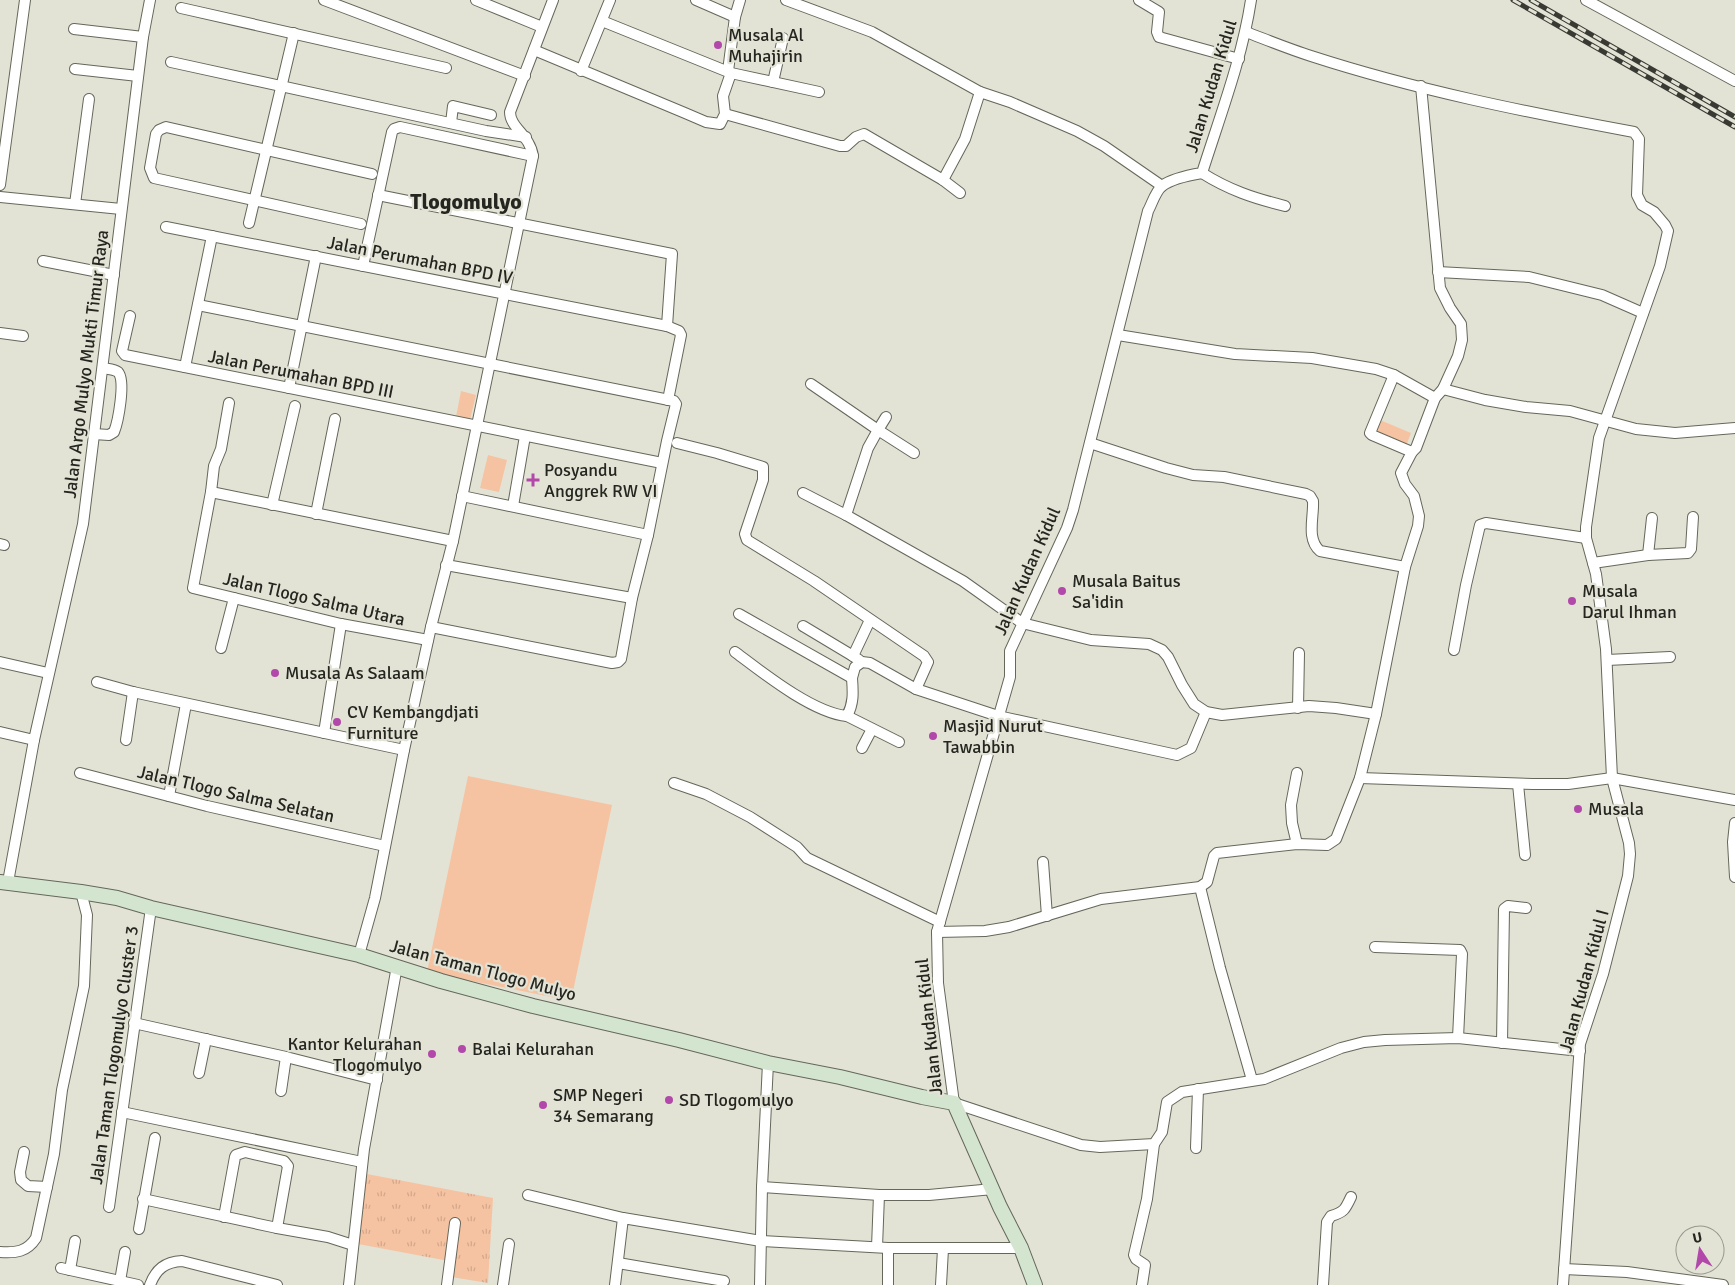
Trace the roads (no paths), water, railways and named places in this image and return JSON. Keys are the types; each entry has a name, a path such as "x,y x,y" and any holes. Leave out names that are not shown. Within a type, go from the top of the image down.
{"street":[{"path":"0,186 25,0"},
{"name":"Jalan Argo Mulyo Mukti Timur Raya","path":"4,882 48,673 83,524 100,434 114,275 143,37 150,0"},
{"path":"324,0 525,76"},
{"path":"359,955 375,898 404,750 462,496 533,156 526,138 513,123 510,112 553,0"},
{"path":"581,71 610,0"},
{"path":"696,0 735,17"},
{"path":"723,119 723,96 730,72 735,17 740,0"},
{"path":"786,0 872,32 980,92 1010,102 1076,131 1104,146 1162,186"},
{"path":"1139,0 1159,12 1157,32 1159,38 1239,59"},
{"name":"Jalan Kudan Kidul","path":"954,1103 938,983 937,932 1010,678 1010,651 1067,528 1118,335 1143,226 1156,194 1162,186 1187,176 1202,173 1239,59 1251,0"},
{"path":"1586,0 1735,82"},
{"path":"481,1 542,27"},
{"path":"181,8 446,68"},
{"path":"602,20 730,72 819,92"},
{"path":"74,29 143,37"},
{"path":"1246,32 1311,56 1421,86 1539,114 1634,132 1639,139 1639,201 1654,212 1666,225 1668,231 1660,266 1600,438 1586,538 1486,523 1480,525 1454,650"},
{"path":"249,223 294,33"},
{"path":"773,82 783,38"},
{"path":"534,50 706,122 723,119 844,147 860,134 864,134 943,180 960,193"},
{"path":"171,62 526,138"},
{"path":"75,69 138,76"},
{"path":"937,932 985,931 1009,927 1100,899 1200,887 1207,882 1214,856 1217,853 1297,844 1327,845 1336,838 1360,778 1376,714 1405,567 1418,526 1419,516 1414,496 1405,484 1401,473 1416,448 1436,398 1443,389 1458,356 1462,333 1461,324 1441,293 1421,86"},
{"path":"943,180 965,139 980,92"},
{"path":"75,204 89,99"},
{"path":"451,123 453,106 491,115"},
{"path":"361,224 154,178 150,168 156,134 159,130 166,127 372,174"},
{"path":"363,266 394,128 400,127 533,156"},
{"path":"1202,173 1223,186 1246,196 1285,206"},
{"path":"378,195 672,254 667,326 679,331 681,335 668,400"},
{"name":"Jalan Argo Mulyo Mukti Timur Raya","path":"0,197 122,209"},
{"name":"Jalan Perumahan BPD IV","path":"166,227 667,326"},
{"path":"185,367 212,236"},
{"path":"289,388 316,256"},
{"path":"43,261 114,275"},
{"path":"1438,272 1529,277 1602,295 1643,313"},
{"path":"198,305 674,401 676,404 632,598 621,659 618,662 431,627"},
{"name":"Jalan Perumahan BPD III","path":"130,316 122,351 125,355 662,463"},
{"path":"0,333 23,336"},
{"path":"1118,335 1236,354 1312,358 1376,369 1394,375 1436,398"},
{"path":"100,434 112,434 115,430 122,386 120,375 116,371 107,369"},
{"path":"1394,375 1370,432 1372,435 1412,452"},
{"path":"811,384 914,453"},
{"path":"1443,389 1485,400 1526,407 1570,411 1636,429 1675,432 1735,428"},
{"path":"229,403 221,450 214,466 211,492 452,541"},
{"path":"272,505 294,406"},
{"path":"846,515 866,455 886,417"},
{"path":"316,514 335,419"},
{"path":"513,506 525,436"},
{"path":"677,443 763,467 763,480 746,538 749,542 814,581 927,659 928,662 916,689"},
{"path":"1090,443 1193,475 1224,477 1306,494 1313,501 1312,539 1320,551 1405,567"},
{"name":"Jalan Tlogo Salma Utara","path":"211,492 193,588 341,624 428,640"},
{"path":"803,493 963,581 1022,624 1091,640 1149,644 1162,650 1168,657 1194,704 1206,712 1222,715 1298,708 1336,708 1376,714"},
{"path":"462,496 513,506 647,538"},
{"path":"1648,555 1652,518"},
{"path":"1593,563 1648,555 1688,552 1691,549 1693,518"},
{"name":"Jalan Kudan Kidul I","path":"1563,1285 1580,1044 1604,974 1628,876 1630,854 1629,843 1612,778 1607,660 1596,574 1586,538"},
{"path":"446,565 632,598"},
{"path":"221,648 234,598"},
{"path":"739,614 852,678"},
{"path":"847,716 851,709 853,697 852,678 870,620"},
{"path":"324,733 341,624"},
{"path":"803,626 858,659 870,663 916,689 998,716 1177,755 1191,748 1206,712"},
{"path":"735,652 767,676 820,709 836,715 847,716 899,742"},
{"path":"1298,708 1299,653"},
{"path":"1607,660 1670,657"},
{"path":"0,662 48,673"},
{"path":"97,682 186,704 404,750"},
{"path":"126,740 133,692"},
{"path":"169,796 186,704"},
{"path":"862,748 872,729"},
{"path":"0,732 34,740"},
{"name":"Jalan Tlogo Salma Selatan","path":"80,773 169,796 385,846"},
{"path":"1297,773 1291,805 1292,823 1297,844"},
{"path":"1360,778 1518,784 1568,784 1612,778 1735,800"},
{"path":"674,783 706,794 750,817 797,847 806,858 940,922"},
{"path":"1518,784 1525,855"},
{"path":"1735,823 1733,842 1735,877"},
{"path":"1043,862 1047,916"},
{"name":"Jalan Taman Tlogo Mulyo","path":"4,882 118,898 151,908 359,955 441,981 532,1006 768,1063 954,1103"},
{"path":"1200,887 1218,960 1252,1080"},
{"path":"0,1252 26,1250 36,1238 54,1154 62,1090 84,986 87,915 81,892"},
{"path":"1502,1043 1504,908 1508,906 1526,908"},
{"name":"Jalan Taman Tlogomulyo Cluster 3","path":"109,1207 151,908"},
{"path":"1375,947 1460,950 1462,954 1458,1038"},
{"path":"349,1285 362,1162 397,966"},
{"path":"134,1023 286,1057 377,1080"},
{"path":"1142,1285 1145,1265 1136,1259 1134,1254 1147,1199 1154,1144 1162,1132 1167,1102 1182,1092 1264,1079 1364,1042 1419,1038 1458,1038 1580,1051"},
{"path":"199,1073 206,1039"},
{"path":"281,1091 286,1057"},
{"path":"760,1285 762,1187 768,1063"},
{"path":"1196,1148 1198,1089"},
{"path":"954,1103 1081,1145 1100,1147 1154,1144"},
{"path":"954,1103 1021,1248 1035,1285"},
{"path":"122,1112 362,1162"},
{"path":"139,1229 155,1138"},
{"path":"24,1152 20,1172 21,1180 28,1186 47,1187"},
{"path":"224,1217 235,1157 245,1152 284,1161 288,1166 277,1228"},
{"path":"762,1187 879,1195 928,1195 993,1189"},
{"path":"528,1195 623,1218 761,1241 882,1248 1021,1248"},
{"path":"879,1195 882,1248 888,1285"},
{"path":"1323,1285 1327,1222 1331,1216 1345,1210 1351,1197"},
{"path":"144,1199 277,1228 328,1237 353,1245"},
{"path":"615,1285 623,1218"},
{"path":"447,1285 455,1223"},
{"path":"75,1241 66,1269 138,1285"},
{"path":"503,1285 509,1244"},
{"path":"941,1285 943,1249"},
{"path":"120,1281 126,1252"},
{"path":"150,1285 154,1274 163,1266 171,1262 182,1261 277,1285"},
{"path":"618,1263 724,1281"},
{"path":"1564,1269 1627,1272 1723,1285"}],"railway":[{"path":"1513,0 1735,127"},
{"path":"1531,0 1735,117"}],"place":[{"name":"Musala Al Muhajirin","path":"718,45"},
{"name":"Posyandu Anggrek RW VI","path":"533,480"},
{"name":"Musala Baitus Sa'idin","path":"1062,591"},
{"name":"Musala Darul Ihman","path":"1572,601"},
{"name":"Musala As Salaam","path":"275,673"},
{"name":"CV Kembangdjati Furniture","path":"337,722"},
{"name":"Masjid Nurut Tawabbin","path":"933,736"},
{"name":"Musala","path":"1578,809"},
{"name":"Balai Kelurahan","path":"462,1049"},
{"name":"Kantor Kelurahan Tlogomulyo","path":"432,1054"},
{"name":"SD Tlogomulyo","path":"669,1100"},
{"name":"SMP Negeri 34 Semarang","path":"543,1105"}],"district":[{"name":"Tlogomulyo","path":"466,201"}]}
